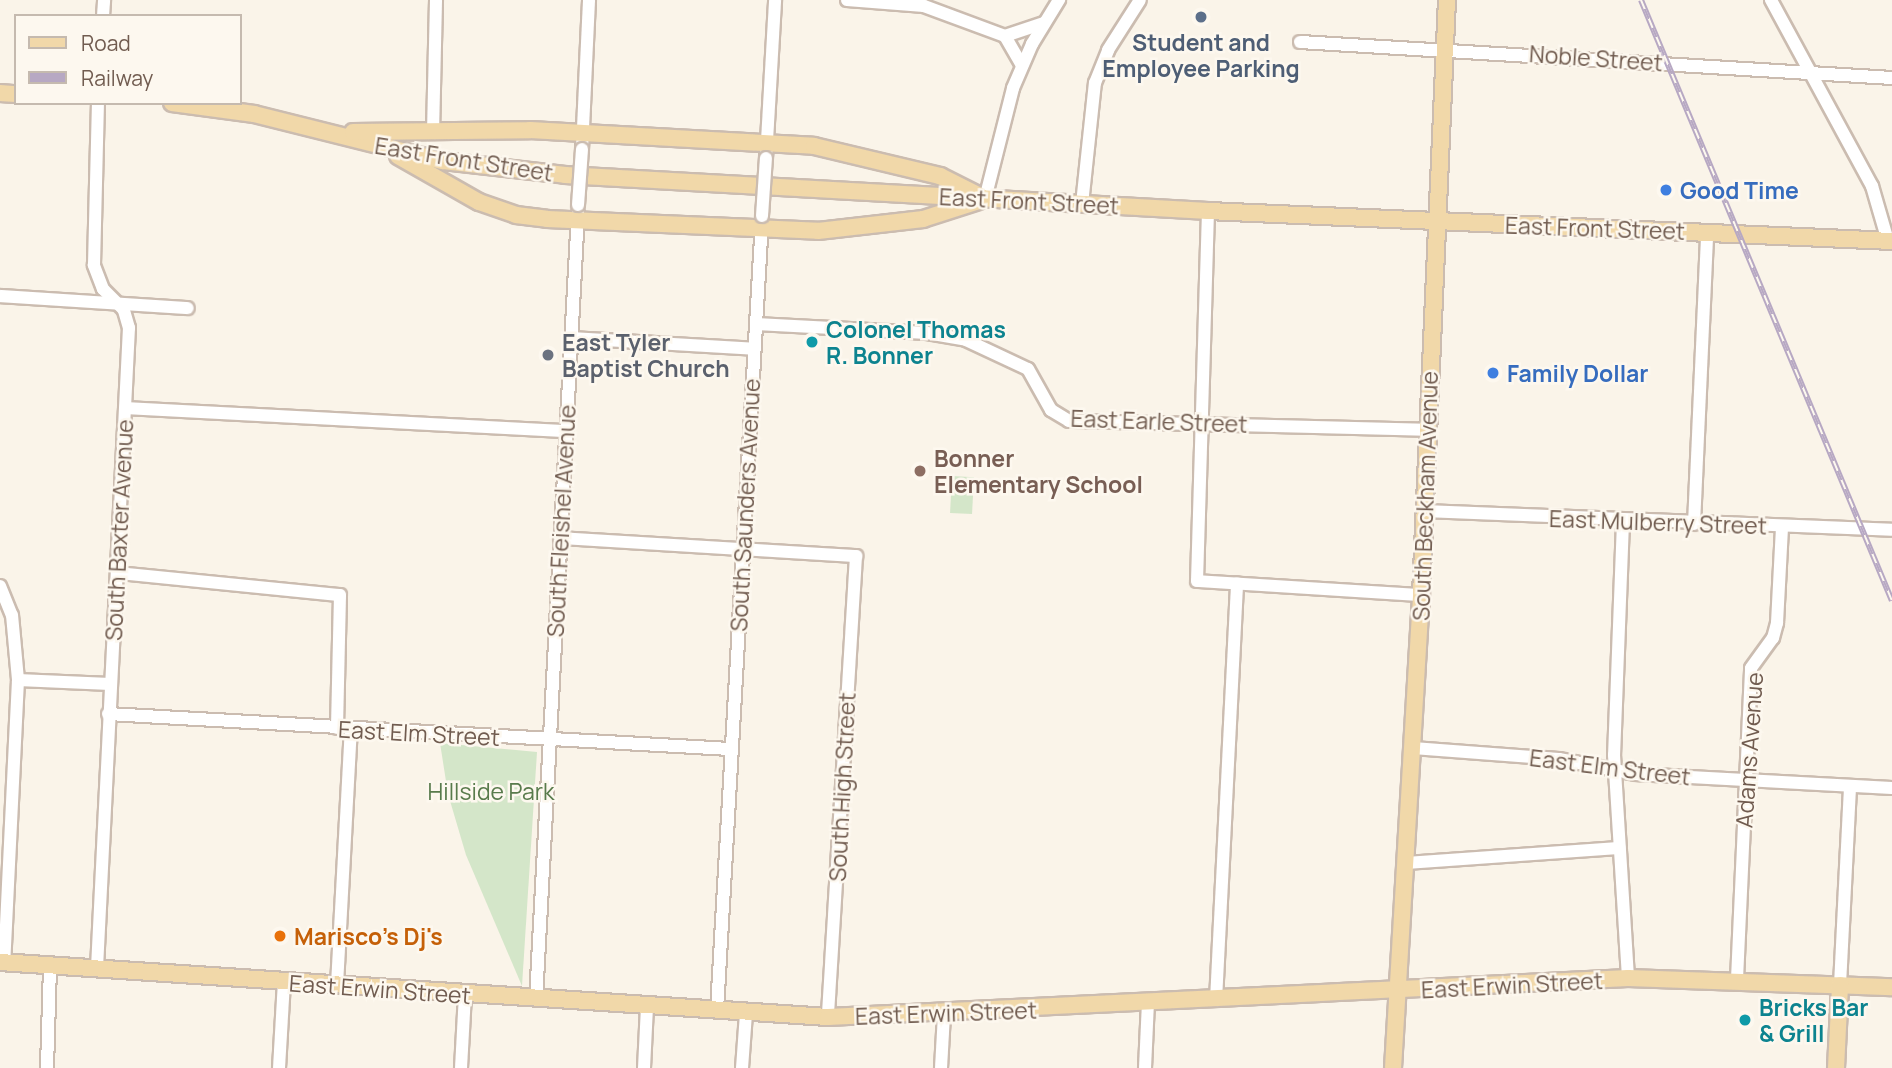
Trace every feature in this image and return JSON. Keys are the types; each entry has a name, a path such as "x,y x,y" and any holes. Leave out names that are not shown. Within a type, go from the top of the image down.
{"main road":[{"name":"South Beckham Avenue","path":"1393,1068 1421,595 1447,0"},
{"name":"East Front Street","path":"187,105 254,114 390,150 482,167 565,175 1208,211 1890,241"},
{"path":"310,128 433,133 583,132 766,141 849,151 940,176 985,199"},
{"path":"390,150 435,181 499,210 532,218 578,213 762,223 836,231 912,221 985,199"},
{"name":"East Erwin Street","path":"2,962 465,995 828,1017 1398,992 1628,978 1737,979 1892,988"},
{"path":"1836,1068 1840,985"}],"street":[{"path":"433,133 436,0"},
{"name":"South Fleishel Avenue","path":"536,999 589,0"},
{"name":"South Saunders Avenue","path":"717,1010 775,0"},
{"path":"847,0 906,2 932,8 1005,36 1022,65"},
{"path":"985,199 988,175 1022,65 1059,0"},
{"path":"1082,204 1096,83 1119,30 1140,0"},
{"path":"1772,0 1872,186 1890,241"},
{"path":"1005,36 1044,23"},
{"name":"Noble Street","path":"1300,42 1446,48 1892,78"},
{"name":"South Baxter Avenue","path":"97,968 129,328 120,305 103,289 93,265 98,105"},
{"path":"1208,211 1197,581 1421,595"},
{"path":"1694,524 1707,233"},
{"path":"0,296 188,308"},
{"name":"East Earle Street","path":"756,324 954,337 1028,369 1051,410 1062,419 1429,430"},
{"path":"571,338 754,349"},
{"path":"126,408 566,431"},
{"name":"East Mulberry Street","path":"1424,511 1623,522 1892,530"},
{"path":"1623,522 1615,772 1628,978"},
{"name":"Adams Avenue","path":"1737,979 1751,668 1773,638 1777,623 1782,527"},
{"path":"560,538 743,549"},
{"name":"South High Street","path":"743,549 856,556 828,1017"},
{"path":"118,573 340,595 337,729"},
{"path":"1216,1000 1237,584"},
{"path":"2,593 17,644 18,680 6,781 2,962"},
{"path":"18,680 110,684"},
{"name":"East Elm Street","path":"108,714 337,729 731,749"},
{"path":"337,985 351,729"},
{"name":"East Elm Street","path":"1413,748 1559,759 1615,772 1892,788"},
{"path":"1840,985 1850,786"},
{"path":"1405,863 1619,848"},
{"path":"47,1068 50,966"},
{"path":"279,1068 284,982"},
{"path":"461,1068 465,995"},
{"path":"1145,1068 1148,1003"},
{"path":"644,1068 647,1006"},
{"path":"742,1068 746,1013"},
{"path":"941,1068 944,1014"}],"green space":[{"path":"952,476 974,477 972,514 950,513"},
{"name":"Hillside Park","path":"440,743 537,752 522,986 466,855 448,794"}],"railway":[{"path":"1641,0 1892,601"}],"place":[{"name":"Student and Employee Parking","path":"1201,17"},
{"name":"Good Time","path":"1666,190"},
{"name":"Colonel Thomas R. Bonner","path":"812,342"},
{"name":"East Tyler Baptist Church","path":"548,355"},
{"name":"Family Dollar","path":"1493,373"},
{"name":"Bonner Elementary School","path":"920,471"},
{"name":"Marisco's Dj's","path":"280,936"},
{"name":"Bricks Bar & Grill","path":"1745,1020"}]}
